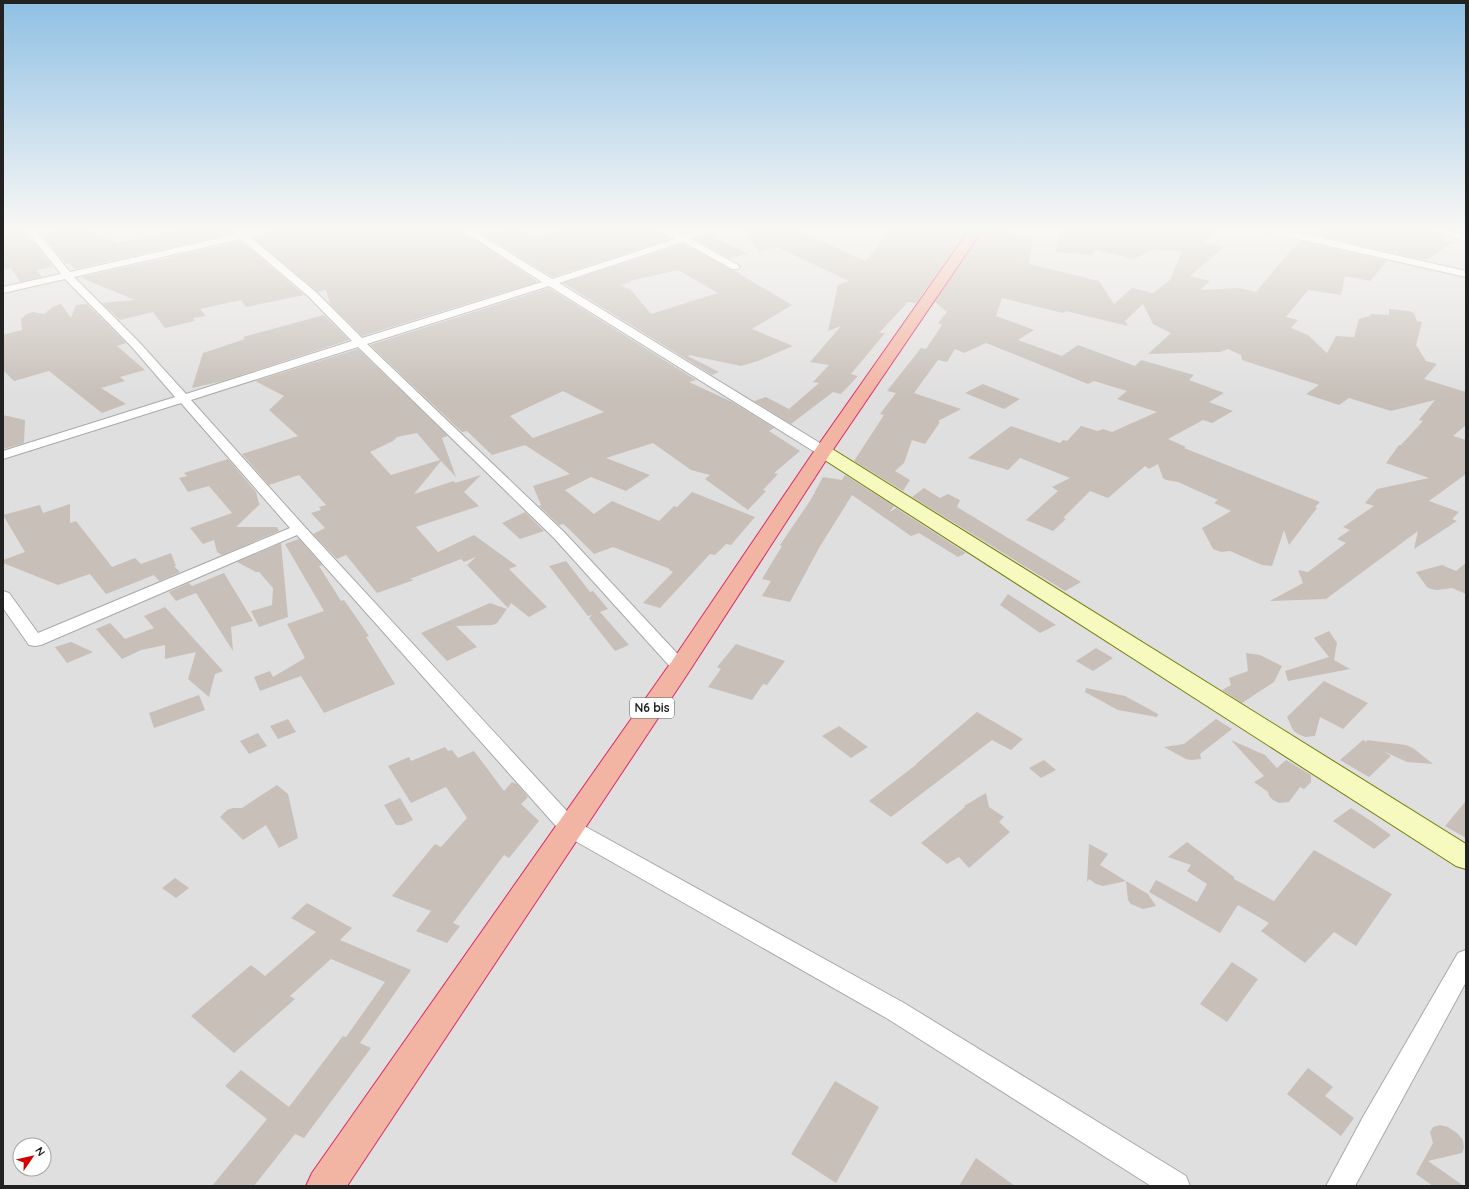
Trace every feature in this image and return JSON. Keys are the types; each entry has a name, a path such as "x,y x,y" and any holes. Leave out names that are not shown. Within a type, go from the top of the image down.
{"highway":[{"name":"N6 bis","path":"325,1186 680,667 823,451 939,284"}],"main road":[{"path":"823,451 1466,858"}],"street":[{"path":"3,290 27,284"},
{"path":"76,284 134,344 299,529 570,828 896,1011 1176,1186"},
{"path":"301,284 559,535 680,667"},
{"path":"3,455 544,284"},
{"path":"551,284 823,451"},
{"path":"3,596 35,641 299,529"},
{"path":"1340,1186 1372,1126 1466,960"}],"shaded area":[{"path":"3,284 1466,284 1466,1186 3,1186"}],"building":[{"path":"97,284 292,284 304,295 246,307 241,300 200,309 206,316 193,318 195,321 165,328 153,312 120,320 102,303 135,300"},
{"path":"309,284 530,284 362,336 330,304 326,290 318,292"},
{"path":"565,284 622,284 620,285 631,290 651,314 718,293 703,284 757,284 792,305 752,329 793,346 758,361 741,366 688,356 719,372 712,375"},
{"path":"929,284 916,303 908,302 879,333 885,333 851,374 858,376 841,394 833,392 791,424 754,401 766,397 789,409 819,383 813,382 829,365 810,362 841,326 828,331 838,285"},
{"path":"947,284 1101,284 1114,304 1132,288 1153,293 1164,284 1206,284 1200,290 1240,288 1256,292 1262,284 1343,284 1341,295 1308,290 1286,317 1298,320 1291,328 1308,335 1327,353 1336,336 1354,337 1359,319 1370,316 1371,314 1389,315 1389,309 1414,313 1417,321 1422,322 1416,345 1426,361 1437,364 1424,379 1466,392 1466,425 1453,436 1466,440 1466,474 1429,501 1459,512 1452,519 1457,521 1414,549 1418,531 1326,599 1270,601 1303,583 1298,570 1308,572 1346,543 1337,539 1350,530 1343,527 1374,506 1365,503 1377,489 1429,478 1386,463 1399,445 1401,445 1423,421 1419,420 1435,400 1391,411 1349,398 1339,405 1306,394 1319,385 1242,360 1241,355 1228,349 1220,352 1148,354 1171,333 1153,324 1143,304 1125,321 1128,326 1066,311 1063,313 1002,298 996,316 1034,330 1018,340 1062,356 1078,345 1135,366 1141,360 1194,375 1189,380 1224,393 1209,402 1233,411 1212,423 1203,420 1168,439 1186,447 1184,448 1320,502 1289,545 1284,530 1272,566 1262,565 1230,551 1221,552 1213,549 1202,528 1231,511 1214,503 1218,500 1178,482 1166,480 1163,478 1158,464 1149,469 1145,466 1108,498 1090,491 1063,518 1066,519 1053,531 1026,520 1058,491 1052,487 1070,478 1020,458 1008,470 968,458 1011,426 1060,443 1063,440 1067,441 1081,426 1098,431 1103,429 1112,432 1157,412 1117,399 1127,391 1094,381 1088,384 986,343 964,353 955,349 947,362 938,360 914,393 961,409 938,421 940,422 925,444 912,440 904,463 895,471 910,480 903,491 854,461 884,415 880,414 896,393 887,391 921,348 926,349 942,325 938,323 947,312 935,302"},
{"path":"549,288 696,380 689,382 732,402 774,428 769,431 800,451 774,473 778,474 763,490 766,491 748,510 705,479 710,475 691,470 653,443 606,458 650,475 626,491 591,477 565,490 594,514 612,501 659,521 674,506 677,507 692,492 755,517 731,545 726,544 715,555 710,554 660,608 643,603 673,572 669,570 670,569 613,547 594,554 569,529 563,524 559,525 539,506 541,505 533,486 570,474 525,445 492,455 467,431 462,432 370,345","holes":["563,391 604,412 533,438 510,416"]},
{"path":"61,304 71,318 76,305 87,304 126,343 117,346 145,370 120,377 125,381 101,388 126,404 102,413 49,371 14,381 3,370 3,335 22,330 21,319 27,314 33,312 44,314 54,306"},
{"path":"324,315 349,340 223,381 192,388 203,353 245,339 243,337"},
{"path":"358,349 448,436 442,438 456,477 441,461 414,494 454,481 455,483 481,475 464,492 479,506 416,527 438,552 474,535 517,566 509,569 547,607 529,617 511,603 508,608 467,565 476,557 464,562 461,559 410,579 414,580 377,593 346,555 337,559 313,534 325,528 311,513 321,510 319,507 326,505 299,475 269,485 242,454 298,436 269,410 284,396 255,381","holes":["417,433 440,460 391,475 370,452 393,441 397,437"]},
{"path":"983,384 1020,399 1004,409 965,393"},
{"path":"3,415 25,420 24,443 3,449"},
{"path":"228,459 256,492 259,504 261,503 236,527 277,527 279,531 222,555 217,552 214,540 203,544 190,528 232,513 209,486 188,492 179,478 187,476 184,473"},
{"path":"845,475 894,506 890,512 896,508 966,553 958,557 919,533 911,536 852,495 819,548 790,602 762,596 771,581 762,579 782,546 780,545 810,501 823,477 842,480"},
{"path":"924,488 940,498 948,494 960,500 957,507 1081,582 1065,591 912,497"},
{"path":"70,504 70,523 76,521 112,567 135,558 141,564 171,553 176,566 174,566 180,572 159,581 154,575 106,594 90,574 58,585 3,563 3,560 25,552 3,515 40,505 43,513"},
{"path":"525,512 544,531 520,539 502,523"},
{"path":"299,539 322,565 319,566 341,601 344,600 369,636 366,637 395,684 324,713 301,676 260,691 254,677 270,671 273,677 305,658 287,624 324,611 285,544"},
{"path":"281,543 288,617 259,627 251,611 272,605 273,588 259,572 256,572 237,562"},
{"path":"566,561 590,592 593,591 608,609 600,612 629,645 615,651 589,618 592,615 588,616 549,566"},
{"path":"1466,563 1466,594 1452,588 1437,590 1431,589 1427,587 1416,572 1442,565 1456,571"},
{"path":"224,573 253,621 231,627 233,651 196,593 176,601 169,592 189,583 192,586"},
{"path":"1008,594 1056,625 1040,633 1000,605"},
{"path":"490,603 507,609 497,623 493,625 456,626 477,647 447,661 421,633"},
{"path":"165,607 223,671 215,674 209,697 188,679 196,652 165,659 165,645 141,650 122,659 96,629 110,623 125,639 154,628 144,616"},
{"path":"1329,631 1337,643 1334,660 1350,669 1288,681 1285,671 1329,657 1314,638"},
{"path":"71,642 93,652 67,663 55,647"},
{"path":"736,644 785,661 767,685 763,684 752,700 708,687 721,669 717,667"},
{"path":"1096,648 1113,658 1093,671 1076,661"},
{"path":"1246,653 1260,655 1282,666 1274,682 1242,703 1222,690 1231,685 1229,678 1248,671"},
{"path":"1324,681 1368,703 1343,729 1320,717 1315,736 1305,737 1293,730 1287,717"},
{"path":"1086,688 1125,696 1158,714 1157,717 1118,710 1085,692"},
{"path":"199,695 205,710 154,728 149,713"},
{"path":"977,712 1023,739 1011,750 992,740 891,817 869,801 917,764"},
{"path":"288,719 296,732 278,739 270,726"},
{"path":"1216,719 1232,729 1200,754 1201,759 1186,759 1164,747 1184,744"},
{"path":"839,726 868,747 851,758 822,736"},
{"path":"258,733 267,746 249,754 240,741"},
{"path":"1231,740 1265,755 1277,768 1286,760 1311,775 1311,782 1304,789 1300,787 1289,802 1279,803 1273,800 1269,796 1268,792 1254,782 1264,776"},
{"path":"1363,740 1367,742 1367,740 1406,745 1413,748 1433,764 1407,762 1383,751 1391,756 1369,777 1340,760"},
{"path":"445,747 448,751 452,750 458,758 474,751 504,791 512,782 517,784 528,797 521,804 539,821 509,858 504,855 453,923 460,926 447,943 416,931 431,911 392,896 435,844 441,847 467,818 446,787 411,803 388,766 409,757 411,761"},
{"path":"1044,760 1056,770 1041,778 1029,768"},
{"path":"277,785 288,794 298,838 279,848 266,825 243,840 220,817 227,810 242,808"},
{"path":"986,793 989,807 1004,817 999,822 1010,832 969,868 959,857 947,864 921,843 965,807 964,806"},
{"path":"400,798 413,820 402,825 396,825 384,805"},
{"path":"1466,801 1466,838 1445,826"},
{"path":"1351,808 1391,835 1374,849 1333,821"},
{"path":"1187,842 1234,877 1234,879 1274,901 1314,850 1392,894 1356,946 1334,932 1305,963 1261,931 1269,923 1238,905 1220,933 1149,892 1156,880 1197,902 1207,884 1187,871 1191,865 1168,857"},
{"path":"1089,844 1108,854 1100,865 1126,881 1103,886 1096,884 1089,879 1087,882"},
{"path":"175,878 189,888 176,898 162,888"},
{"path":"1126,881 1148,894 1156,906 1143,909 1131,904 1128,900"},
{"path":"307,903 352,928 340,940 411,970 360,1043 371,1048 304,1138 295,1134 254,1186 212,1186 267,1119 225,1086 241,1070 289,1107 343,1036 346,1037 385,982 331,959 290,996 295,999 234,1053 191,1016 251,965 265,976 316,932 291,918"},
{"path":"1232,962 1258,979 1227,1022 1200,1004"},
{"path":"1308,1068 1333,1087 1325,1096 1354,1118 1341,1136 1287,1094"},
{"path":"835,1081 879,1107 836,1183 791,1154"},
{"path":"1440,1125 1448,1127 1457,1133 1463,1140 1464,1148 1462,1153 1428,1161 1464,1186 1433,1186 1416,1174 1433,1143 1430,1132 1433,1127"},
{"path":"976,1158 1015,1186 959,1186"}]}
